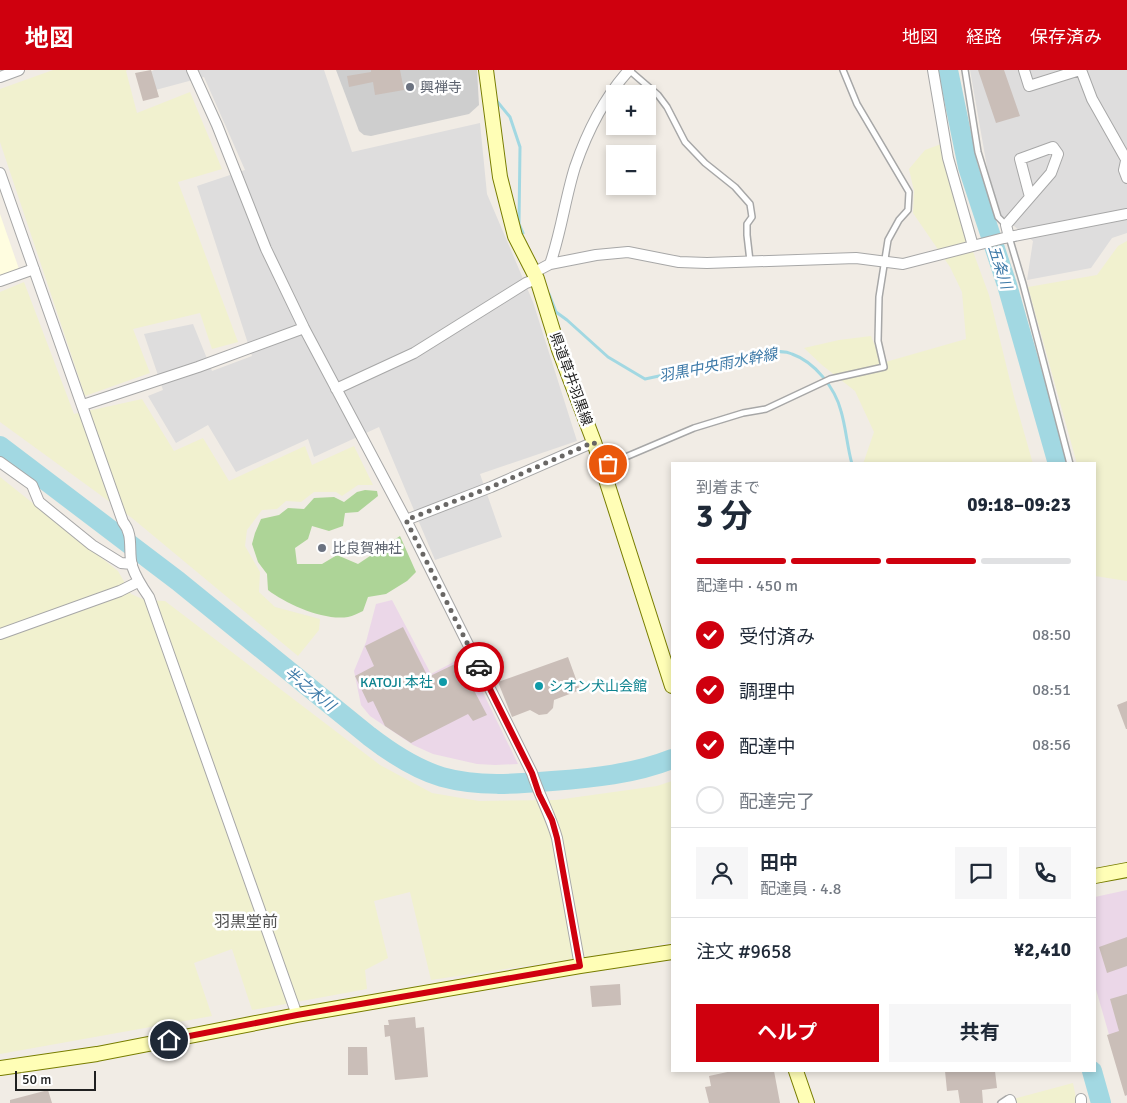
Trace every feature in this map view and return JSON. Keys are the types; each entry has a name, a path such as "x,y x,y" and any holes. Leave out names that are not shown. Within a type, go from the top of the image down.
{"street":[{"path":"0,77 19,70"},
{"path":"192,70 217,125 266,249 304,328 406,520 532,773 539,794 552,820 557,838 580,966"},
{"name":"県道草井羽黒線","path":"486,70 500,177 515,236 535,276 594,442 601,475 671,683"},
{"path":"550,264 556,248 575,168 590,129 612,91 629,70"},
{"path":"933,70 948,158 977,245"},
{"path":"1024,70 1029,86 1080,70 1092,98 1127,161 1124,170 1127,178"},
{"path":"1006,238 1006,224 1051,174 1058,154 1053,147 1020,159 1030,197"},
{"path":"0,173 83,405 122,522 129,529 132,564 138,582 149,597 297,1015"},
{"path":"336,389 414,353 526,283 550,264 596,255 628,252 679,262 848,258 903,264 1006,238 1127,214"},
{"path":"0,281 34,269"},
{"path":"83,405 198,367 304,328"},
{"path":"406,520 491,487 594,442"},
{"path":"0,462 32,486 40,502 92,545 121,563 132,564"},
{"path":"0,634 120,591 138,582"},
{"path":"1096,876 1127,870"},
{"path":"0,1068 97,1054 297,1015 671,952"},
{"path":"796,1072 807,1103"}],"lane":[{"path":"629,70 658,95 667,107 685,142 705,163 735,187 750,204 752,217 747,224 750,261"},
{"path":"601,475 608,464 694,428 743,413 766,409 830,379 884,367 878,341 879,297 884,261 888,240 899,220 908,210 910,192 857,104 843,70"},
{"path":"965,70 978,152 998,217 1006,224"},
{"path":"1006,238 1023,284 1069,462"}],"shaded area":[{"path":"154,70 324,70 352,152 480,123 487,194 533,302 577,441 480,474 502,537 435,560 379,427 314,457 308,439 236,472 208,425 176,443 148,396 163,390 144,334 193,324 212,371 252,356 197,186 245,170 204,77 148,92 142,76"},
{"name":"興禅寺","path":"336,70 477,70 479,105 469,114 371,136 364,135 359,131"},
{"path":"970,70 1127,70 1127,233 1112,238 1091,268 1027,280 1033,241 1000,215 987,167"},
{"path":"0,214 19,269 0,275"},
{"path":"392,600 431,674 465,656 518,764 477,764 433,754 413,745 370,716 361,705 354,671 366,642 376,604"},
{"path":"1127,890 1127,1097 1096,989 1096,897"}],"green space":[{"path":"53,70 127,70 137,113 190,92 222,169 178,182 238,342 212,349 200,313 133,329 150,373 85,396 0,142 0,89"},
{"path":"941,144 968,238 989,295 1032,462 864,462 874,432 855,391 804,348 839,340 871,336 882,363 966,339 962,292 950,267 913,213 914,191 909,169 925,150"},
{"path":"1127,241 1127,581 1096,576 1096,462 1076,462 1028,287 1097,275 1118,246"},
{"path":"24,282 74,414 142,399 174,451 203,438 229,481 305,446 312,465 354,446 373,485 358,485 342,496 336,492 314,492 301,502 286,501 277,509 262,510 247,530 245,546 260,572 259,592 275,607 320,619 319,630 298,656 132,518 0,422 0,292"},
{"path":"0,477 118,571 131,594 145,600 165,601 380,765 432,793 479,801 556,800 657,786 671,781 671,942 606,954 431,980 410,892 374,901 388,958 365,970 367,989 252,1010 232,949 194,963 212,1016 0,1054"},
{"path":"365,490 377,491 378,496 358,512 345,513 343,526 329,531 312,526 308,539 295,548 297,564 322,564 337,555 358,564 400,536 416,572 407,581 386,594 368,597 363,611 348,617 338,618 317,614 295,606 268,590 267,574 258,562 252,544 261,519 279,515 288,508 304,509 314,498 334,497 344,502 357,492"},
{"path":"1073,1083 1077,1103 1014,1103 1013,1099"}],"building":[{"path":"151,70 159,97 143,101 135,73"},
{"path":"371,70 400,70 404,90 375,95 373,82 349,87 347,76 371,72"},
{"path":"978,70 1004,70 1020,116 996,123"},
{"name":"KATOJI 本社","path":"403,627 428,677 459,662 487,715 473,721 468,714 411,743 385,726 373,701 368,703 355,676 374,666 365,646"},
{"name":"シオン犬山会館","path":"568,657 580,690 554,700 553,708 547,714 539,715 530,710 512,717 498,682"},
{"path":"1127,701 1127,729 1126,729 1117,705"},
{"path":"1127,937 1127,966 1107,973 1099,947"},
{"path":"620,984 621,1005 592,1007 590,986"},
{"path":"1127,994 1127,1095 1125,1096 1107,1035 1119,1031 1110,999"},
{"path":"415,1017 416,1028 424,1027 428,1077 395,1080 390,1036 385,1037 384,1025 389,1025 388,1020"},
{"path":"348,1047 367,1047 368,1075 348,1075"},
{"path":"727,1072 774,1072 780,1103 709,1103 705,1087 711,1086 709,1076"},
{"path":"945,1072 995,1072 997,1088 982,1090 983,1103 960,1103 958,1090 947,1091"},
{"path":"48,1090 52,1103 10,1103 10,1100"}],"waterway":[{"name":"五条川","path":"948,70 968,167 1007,285 1057,462"},
{"name":"羽黒中央雨水幹線","path":"496,100 510,117 520,147 519,224 523,233"},
{"name":"羽黒中央雨水幹線","path":"549,294 556,312 608,357 645,379 766,353 786,352 800,358 809,363 823,377 838,402 843,417 852,462"},
{"name":"半之木川","path":"0,446 178,581 369,736 422,770 456,780 510,784 598,777 643,768 671,759"},
{"name":"五条川","path":"1092,1072 1101,1103"}],"way so far":[{"path":"479,667 406,520 491,487 594,442 603,471 608,464"}],"place":[{"name":"興禅寺","path":"410,87"},
{"name":"比良賀神社","path":"322,548"},
{"name":"KATOJI 本社","path":"443,682"},
{"name":"シオン犬山会館","path":"539,686"}],"district":[{"name":"羽黒堂前","path":"246,922"}],"route":[{"path":"169,1040 297,1015 580,966 557,838 552,820 539,794 532,773 479,667"}]}
